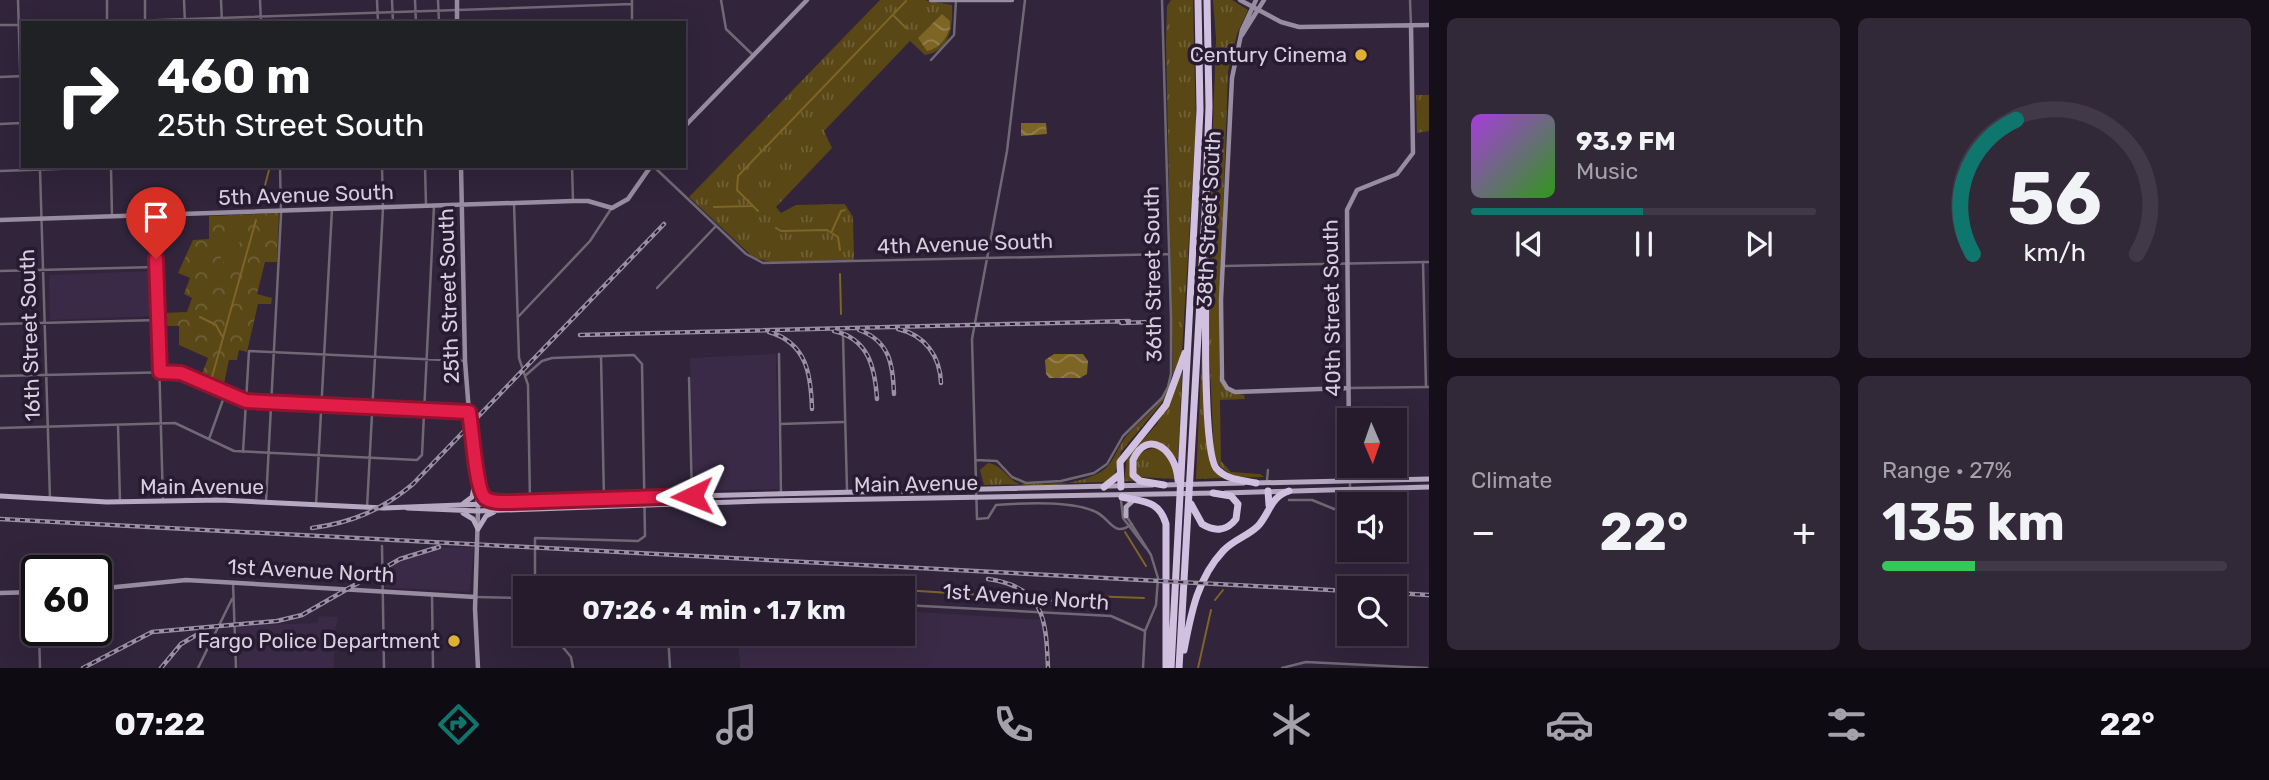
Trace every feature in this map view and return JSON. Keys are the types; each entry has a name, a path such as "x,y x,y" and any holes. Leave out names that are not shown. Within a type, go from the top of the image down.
{"highway":[{"path":"1208,3 1207,391 1212,456 1215,466 1227,477 1256,483"},
{"path":"1171,668 1200,110 1198,4"},
{"path":"1180,668 1206,195"},
{"path":"1121,486 1119,475 1124,455 1166,405 1188,343"},
{"path":"1164,485 1140,481 1133,475 1133,460 1142,449 1153,445 1163,447 1175,460 1180,519"},
{"path":"1104,487 1119,475"},
{"path":"1267,487 1268,509"},
{"path":"1180,668 1194,602 1205,575 1224,550 1255,529 1279,494 1289,491"},
{"path":"1189,499 1202,524 1215,530 1225,528 1236,519 1238,504 1231,496 1213,493"},
{"path":"1122,497 1155,504 1163,512 1166,524 1166,668"}],"main road":[{"path":"476,479 485,498 512,502"},
{"path":"461,504 470,499 476,479"},
{"name":"Main Avenue","path":"404,508 607,499 750,502 976,495 1122,497 1204,494 1350,480 1429,479"},
{"name":"Main Avenue","path":"976,495 1121,486 1256,483 1289,491 1429,487"},
{"path":"1121,486 1122,497"},
{"path":"750,502 752,498 779,495"},
{"name":"Main Avenue","path":"0,496 120,502 266,502 456,511 572,508 692,496 847,497"},
{"path":"1128,522 1126,506 1134,499 1144,496"},
{"path":"572,508 574,503 607,499"},
{"path":"456,511 471,517 478,529 488,514 501,510"}],"street":[{"path":"0,26 21,25 18,0"},
{"path":"107,0 107,21"},
{"path":"145,0 145,21 632,2 632,21"},
{"path":"184,0 185,21"},
{"path":"221,0 222,21"},
{"path":"260,0 261,21"},
{"path":"377,0 378,21"},
{"path":"392,0 393,21"},
{"path":"415,0 415,21"},
{"path":"438,0 439,21"},
{"path":"457,0 457,21"},
{"path":"721,0 726,29 753,55"},
{"path":"686,125 807,0"},
{"path":"931,0 1012,0"},
{"path":"1026,0 1010,132 986,259 972,355 977,519 988,518 996,505 1050,504 1094,510 1111,527 1120,530 1128,522"},
{"name":"36th Street South","path":"976,460 997,461 1012,477 1026,483 1068,480 1094,473 1107,464 1123,436 1162,398 1170,380 1162,0"},
{"path":"1240,0 1280,22 1299,27 1429,25"},
{"name":"38th Street South","path":"1256,0 1242,35 1232,78 1220,328 1222,380 1231,391 1348,388"},
{"name":"38th Street South","path":"1255,8 1264,0"},
{"name":"40th Street South","path":"1348,408 1346,218 1350,200 1366,184 1397,174 1412,153 1410,0"},
{"path":"931,60 954,36 956,1"},
{"path":"0,77 21,76"},
{"path":"0,124 21,123"},
{"path":"0,172 21,167"},
{"path":"29,168 87,168"},
{"path":"111,168 111,217"},
{"path":"266,502 281,211 280,168"},
{"path":"367,508 383,208 382,168"},
{"path":"425,168 426,206"},
{"name":"25th Street South","path":"461,168 465,361 475,448 478,511 475,597 478,668"},
{"path":"572,168 573,201"},
{"path":"517,317 590,241 612,208 628,199 651,168"},
{"path":"654,168 716,226 657,288"},
{"name":"16th Street South","path":"40,170 50,499"},
{"name":"5th Avenue South","path":"0,220 514,202 588,201 612,208"},
{"path":"514,202 519,358 526,375 530,502"},
{"path":"0,428 175,423 229,450 419,459 424,410 434,205"},
{"path":"316,505 332,209"},
{"path":"155,215 163,502"},
{"name":"4th Avenue South","path":"716,226 746,254 762,263 1169,254"},
{"path":"1348,388 1428,387 1423,262"},
{"path":"1224,266 1429,262"},
{"path":"0,271 156,267"},
{"path":"0,324 158,320"},
{"path":"843,337 847,497"},
{"path":"243,452 249,351 465,361"},
{"path":"779,354 779,495"},
{"path":"526,375 547,359 634,355 641,360 647,530 645,536 638,541 535,538 535,576"},
{"path":"601,356 607,499"},
{"path":"0,376 181,373 246,401 469,412"},
{"path":"689,378 692,496"},
{"path":"209,439 225,394"},
{"path":"780,424 845,422"},
{"path":"118,425 120,502"},
{"path":"1267,487 1268,470"},
{"path":"1350,480 1350,489"},
{"path":"1122,497 1122,514 1149,550 1157,569 1156,605 1145,631 1143,668"},
{"path":"1289,500 1312,500 1337,508"},
{"path":"382,546 384,668"},
{"name":"1st Avenue North","path":"112,588 186,580 513,598"},
{"path":"233,582 236,668"},
{"path":"0,593 21,592"},
{"path":"432,594 433,668"},
{"path":"198,668 234,596"},
{"name":"1st Avenue North","path":"915,606 1111,616 1145,631"},
{"path":"39,646 40,668"},
{"path":"562,646 571,657 573,668"},
{"path":"669,646 670,668"},
{"path":"1283,666 1306,662 1427,668"}],"shaded area":[{"path":"153,271 155,316 50,320 49,275"},
{"path":"776,354 779,489 694,491 690,358"},
{"path":"474,547 470,590 467,592 383,587 384,570 414,555 439,548"},
{"path":"915,612 1043,620 1046,668 740,668 738,646 915,646"},
{"path":"319,616 338,617 334,634 334,668 239,668 237,626 317,623"}],"green space":[{"path":"880,0 924,0 952,5 949,36 934,53 925,55 910,41 824,131 832,148 776,207 781,213 796,205 845,204 853,217 854,260 771,262 754,258 689,197"},
{"path":"1171,0 1193,0 1196,125 1182,352 1168,395 1121,452 1114,476 1107,482 1068,483 1090,477 1106,468 1126,436 1159,402 1173,379 1167,6"},
{"path":"1213,0 1232,0 1248,10 1237,34 1228,71 1219,330 1219,374 1227,391 1244,395 1245,399 1220,400 1221,461 1231,472 1260,474 1264,477 1241,477 1228,473 1214,456 1207,297 1216,39"},
{"path":"1416,95 1429,95 1429,131 1417,133"},
{"path":"279,213 277,262 265,262 257,294 272,298 271,304 258,304 247,352 239,350 237,360 229,360 223,388 201,376 208,358 179,345 179,326 162,326 162,313 187,312 192,298 184,294 190,278 178,273 193,240 209,239 209,216"},
{"path":"226,237 240,240 234,265 220,261"},
{"path":"1203,328 1210,455 1224,478 1196,479"},
{"path":"1182,372 1178,460 1165,446 1151,444 1130,463 1130,474 1135,481 1124,481 1127,458 1157,424"},
{"path":"1156,448 1165,450 1177,479 1138,477 1133,468 1136,460 1144,451"},
{"path":"988,463 993,464 1020,484 984,485 980,470"},
{"path":"1068,483 1042,486 1020,484"}],"water":[{"path":"942,14 950,21 947,36 932,50 927,51 918,38"},
{"path":"1021,123 1046,123 1047,134 1021,136"},
{"path":"1054,354 1083,354 1088,361 1087,374 1080,378 1049,378 1045,360"}],"waterway":[{"path":"758,211 737,190 738,176 906,1"},
{"path":"894,16 906,28"},
{"path":"261,201 269,170"},
{"path":"714,207 752,206"},
{"path":"832,231 841,211 845,210"},
{"path":"212,377 256,220"},
{"path":"776,228 781,231 827,230 838,237 840,250"},
{"path":"840,274 841,314"},
{"path":"200,317 216,325 222,336"},
{"path":"1125,532 1146,566"},
{"path":"1215,600 1223,590"},
{"path":"915,591 997,596"},
{"path":"1051,601 1059,595 1144,598"},
{"path":"1198,668 1211,610"}],"railway":[{"path":"312,528 340,523 366,514 413,484 664,224"},
{"path":"580,335 1129,321"},
{"path":"1121,323 1151,322"},
{"path":"898,329 916,336 929,348 938,364 941,383"},
{"path":"859,330 877,341 888,355 894,394"},
{"path":"834,331 855,341 868,356 877,399"},
{"path":"769,332 782,337 799,352 808,373 812,409"},
{"path":"0,519 1337,590"},
{"path":"83,668 152,632 277,621 302,615 400,559 439,547"},
{"path":"988,579 1007,583 1021,590 1032,598 1039,608 1046,635 1048,668"},
{"path":"1407,594 1429,595"},
{"path":"161,668 181,644 205,630"}],"place":[{"name":"Century Cinema","path":"1361,55"},
{"name":"Fargo Police Department","path":"454,641"}],"route":[{"path":"156,259 160,372 181,373 229,396 246,401 469,412 475,448 476,479 483,496 490,500 512,502 692,496"}]}
